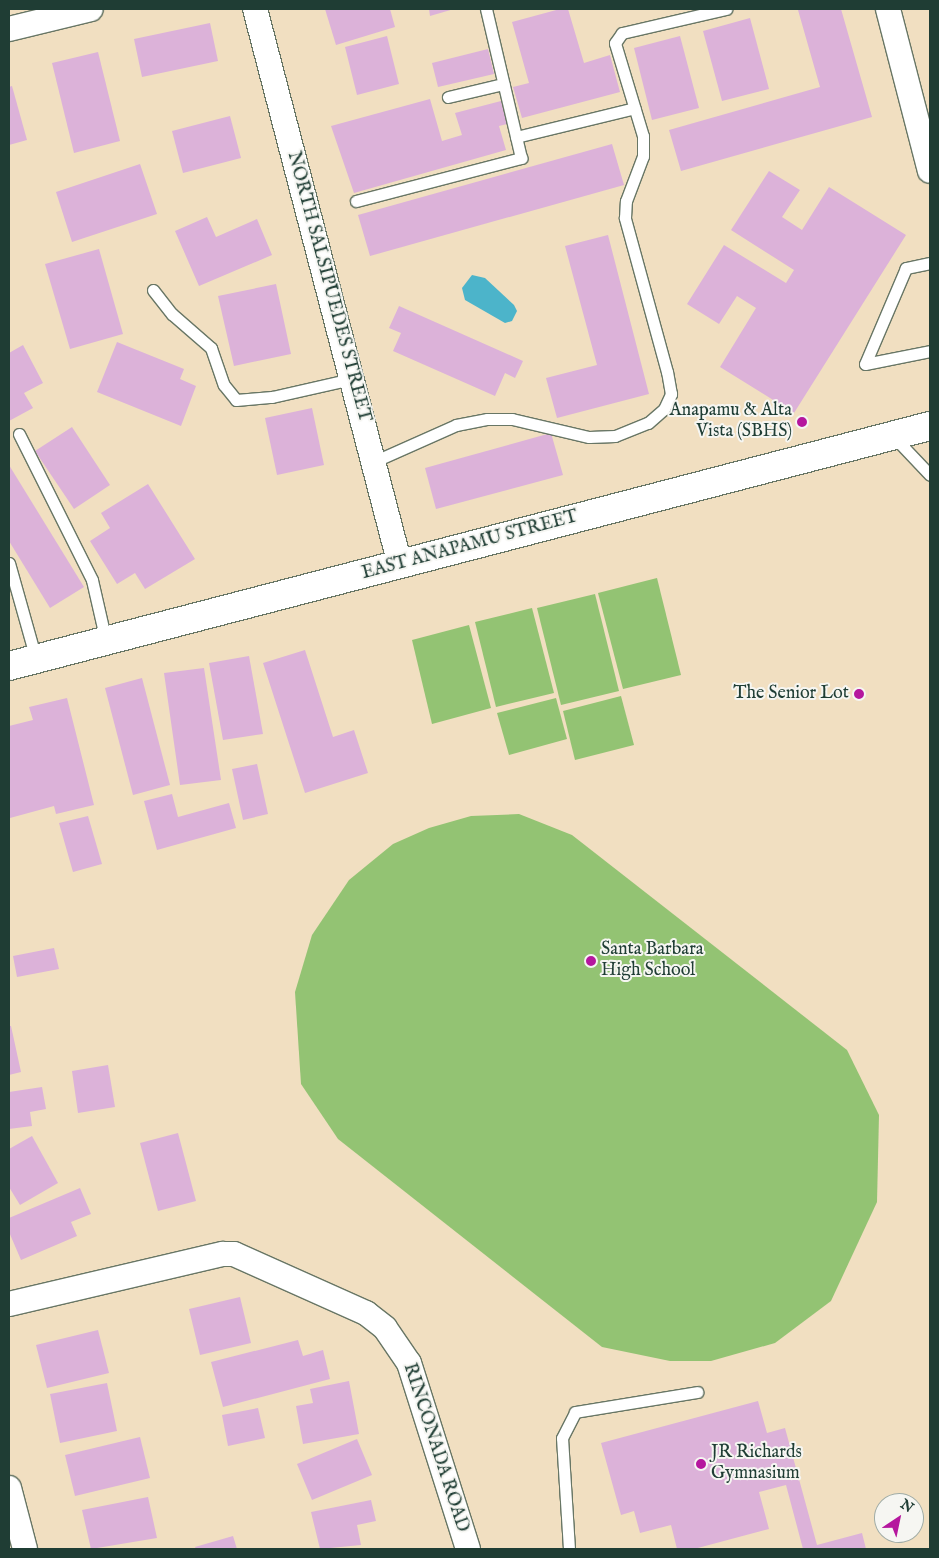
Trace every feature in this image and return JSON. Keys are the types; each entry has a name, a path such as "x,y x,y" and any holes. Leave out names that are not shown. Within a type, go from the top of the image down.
{"main road":[{"name":"EAST ANAPAMU STREET","path":"9,666 930,426"}],"street":[{"path":"9,30 91,9"},
{"name":"NORTH SALSIPUEDES STREET","path":"255,9 400,565"},
{"path":"888,9 930,171"},
{"name":"RINCONADA ROAD","path":"9,1304 223,1254 247,1257 366,1313 385,1328 409,1363 468,1549"},
{"path":"9,1493 24,1549"}],"lane":[{"path":"356,202 521,158 486,9"},
{"path":"373,462 456,425 487,419 512,419 589,437 615,436 648,424 664,409 671,394 667,372 625,218 626,200 643,156 643,136 615,43 622,33 726,9"},
{"path":"448,97 503,84"},
{"path":"516,137 635,108"},
{"path":"930,263 906,268 865,364 930,351"},
{"path":"153,290 172,314 211,348 224,385 236,400 272,397 352,379"},
{"path":"19,434 92,580 106,641"},
{"path":"893,436 930,475"},
{"path":"9,563 36,659"},
{"path":"569,1549 562,1438 575,1412 697,1392"}],"green space":[{"path":"657,578 681,675 623,689 598,593"},
{"path":"595,594 619,691 561,705 537,608"},
{"path":"532,608 554,693 496,707 475,622"},
{"path":"469,625 491,708 432,724 412,640"},
{"path":"621,696 634,745 575,760 563,711"},
{"path":"556,698 567,739 509,755 497,713"},
{"path":"519,814 572,835 847,1050 879,1115 877,1202 831,1301 775,1343 711,1361 670,1361 602,1347 338,1139 301,1084 295,992 312,935 349,880 393,844 429,828 471,816"}],"water":[{"path":"472,275 485,278 514,305 517,311 512,321 505,323 465,300 462,288"}],"building":[{"path":"325,9 390,9 395,27 336,45"},
{"path":"429,9 454,9 430,16"},
{"path":"560,9 568,9 584,63 610,55 620,92 522,118 513,87 529,83 512,22"},
{"path":"841,9 872,117 681,171 669,130 820,87 798,10"},
{"path":"750,18 769,89 722,101 703,31"},
{"path":"210,23 218,61 142,77 134,39"},
{"path":"387,36 399,84 357,95 345,47"},
{"path":"680,36 699,108 652,120 634,48"},
{"path":"488,49 494,74 438,87 432,63"},
{"path":"98,52 120,141 74,153 52,63"},
{"path":"12,86 27,140 9,145 9,87"},
{"path":"430,99 442,141 462,135 455,113 501,101 507,124 499,126 506,150 354,193 331,126"},
{"path":"230,116 241,158 183,173 172,131"},
{"path":"612,144 624,185 370,256 358,215"},
{"path":"140,164 157,214 72,242 56,192"},
{"path":"769,171 800,190 782,217 802,230 829,187 906,235 794,413 720,367 756,308 737,296 719,324 687,304 724,245 786,283 794,270 731,230"},
{"path":"207,217 216,237 257,219 272,255 199,286 175,231"},
{"path":"608,235 649,394 557,418 546,378 597,365 565,246"},
{"path":"99,249 123,334 70,349 45,264"},
{"path":"276,284 291,354 234,366 218,296"},
{"path":"399,306 523,361 515,378 505,373 495,396 393,351 401,333 389,328"},
{"path":"117,342 184,369 180,379 196,386 181,426 97,392"},
{"path":"23,345 43,383 24,393 33,408 9,421 9,353"},
{"path":"312,408 324,465 277,475 265,418"},
{"path":"72,427 110,485 74,509 35,451"},
{"path":"551,433 563,475 436,509 425,468"},
{"path":"9,465 84,587 50,608 9,541"},
{"path":"148,484 195,559 145,589 135,573 117,584 90,541 110,528 101,513"},
{"path":"305,650 333,737 354,730 368,773 305,793 263,663"},
{"path":"249,656 263,734 223,740 209,663"},
{"path":"204,668 221,780 180,785 164,673"},
{"path":"142,678 170,785 133,795 105,688"},
{"path":"67,698 94,805 56,814 54,806 10,818 9,726 33,720 29,707"},
{"path":"257,764 268,814 243,820 232,769"},
{"path":"172,794 178,817 229,803 236,828 157,850 144,801"},
{"path":"88,816 102,864 73,872 59,823"},
{"path":"54,948 59,969 17,977 13,956"},
{"path":"9,1026 11,1026 21,1072 9,1075"},
{"path":"108,1065 115,1107 78,1113 72,1071"},
{"path":"42,1087 46,1109 30,1112 32,1126 9,1129 9,1092"},
{"path":"178,1133 196,1201 158,1211 140,1143"},
{"path":"32,1136 58,1183 20,1205 9,1187 9,1149"},
{"path":"80,1188 91,1214 71,1222 77,1236 21,1260 9,1232 9,1218"},
{"path":"240,1297 251,1343 200,1355 189,1309"},
{"path":"98,1330 109,1373 47,1388 36,1345"},
{"path":"298,1340 303,1356 323,1350 330,1379 223,1407 211,1362"},
{"path":"349,1381 359,1434 303,1444 296,1406 313,1403 310,1389"},
{"path":"107,1383 117,1431 60,1443 50,1394"},
{"name":"JR Richards Gymnasium","path":"758,1401 767,1433 785,1428 817,1545 862,1533 866,1549 803,1549 786,1485 759,1492 769,1529 694,1549 677,1549 671,1525 640,1533 634,1511 621,1515 601,1443"},
{"path":"258,1408 265,1438 228,1446 222,1415"},
{"path":"140,1437 150,1478 75,1496 65,1455"},
{"path":"357,1439 372,1475 312,1500 297,1464"},
{"path":"148,1497 157,1538 91,1549 82,1510"},
{"path":"371,1500 376,1521 357,1525 361,1545 320,1549 311,1512"},
{"path":"233,1536 237,1549 196,1549 195,1547"}],"place":[{"name":"Anapamu & Alta Vista (SBHS)","path":"802,422"},
{"name":"The Senior Lot","path":"859,694"},
{"name":"Santa Barbara High School","path":"591,961"},
{"name":"JR Richards Gymnasium","path":"701,1464"}]}
